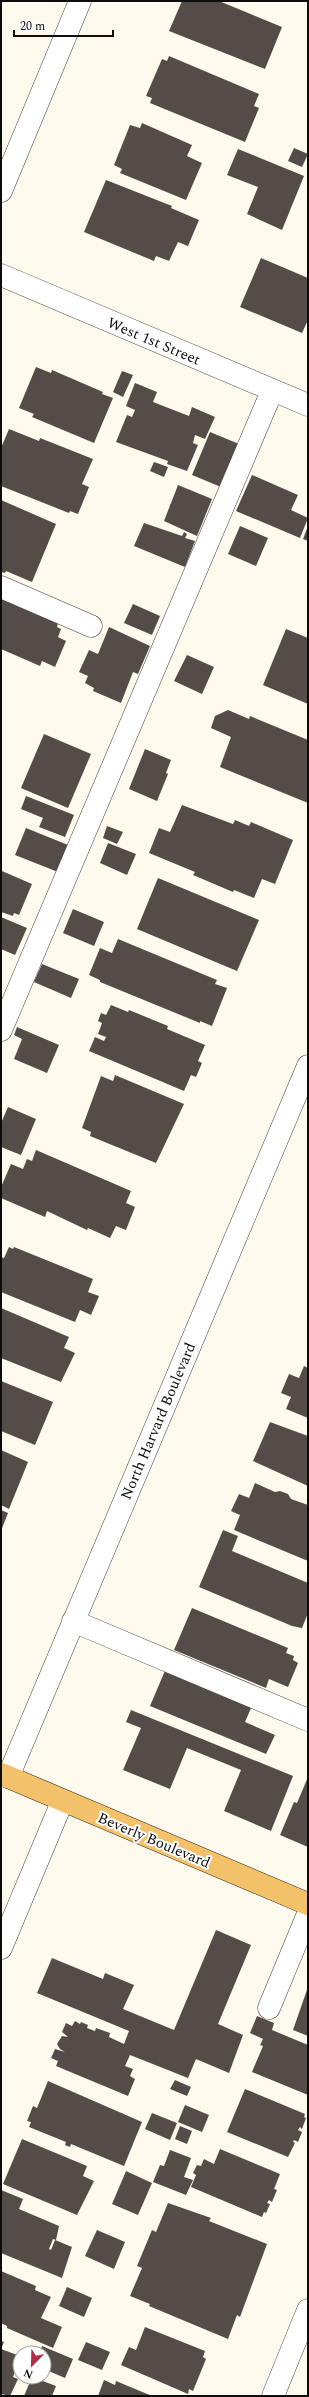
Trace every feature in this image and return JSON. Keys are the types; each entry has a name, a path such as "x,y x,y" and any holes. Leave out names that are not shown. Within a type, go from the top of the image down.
{"main road":[{"name":"Beverly Boulevard","path":"4,1776 62,1802 308,1904"}],"street":[{"path":"1,191 80,1"},
{"name":"West 1st Street","path":"1,275 308,405"},
{"path":"1,1030 272,391"},
{"path":"1,587 91,626"},
{"name":"North Harvard Boulevard","path":"4,1776 73,1621 308,1066"},
{"path":"73,1621 308,1720"},
{"path":"1,1948 62,1802"},
{"path":"269,2008 308,1914"},
{"path":"273,2396 308,2310"}],"building":[{"path":"182,1 219,1 282,27 265,69 169,31"},
{"path":"169,56 259,94 254,106 259,108 245,142 150,103 152,98 146,96 162,59 167,61"},
{"path":"142,123 192,145 187,156 202,163 186,200 120,173 122,169 114,165 130,125 140,128"},
{"path":"294,148 308,154 302,167 288,161"},
{"path":"238,149 304,176 282,230 247,214 258,187 227,175"},
{"path":"106,180 172,206 171,208 199,220 188,246 178,242 169,261 156,256 154,261 84,232"},
{"path":"261,258 308,278 308,320 302,333 240,307"},
{"path":"36,367 51,373 52,370 103,392 102,394 113,398 94,443 32,417 34,414 19,408"},
{"path":"122,371 133,375 123,397 113,392"},
{"path":"135,383 157,392 153,402 189,416 192,407 215,417 205,439 195,435 193,443 198,445 187,471 167,464 168,461 116,442 127,415 132,417 135,410 126,406"},
{"path":"9,429 39,441 40,438 93,459 82,484 89,487 78,514 70,511 69,513 1,486 1,448"},
{"path":"210,432 239,444 221,487 192,475"},
{"path":"154,462 168,467 164,477 150,471"},
{"path":"252,475 298,495 291,510 308,518 300,538 236,511"},
{"path":"178,485 212,499 197,536 164,521"},
{"path":"1,500 56,524 32,582 6,571 5,573 1,572"},
{"path":"144,523 182,536 184,532 187,534 185,538 195,541 185,567 134,546"},
{"path":"240,526 268,538 256,566 228,554"},
{"path":"308,526 308,541 303,539"},
{"path":"1,590 59,619 57,627 61,629 58,637 66,641 55,667 42,661 40,666 1,649"},
{"path":"133,604 160,616 152,635 124,623"},
{"path":"109,627 150,646 138,674 133,672 121,703 93,691 94,688 85,683 88,676 79,672 89,650 98,654"},
{"path":"286,629 308,638 308,704 263,685"},
{"path":"187,655 214,667 202,694 174,681"},
{"path":"228,710 249,719 250,716 308,740 308,803 220,767 231,737 211,728 215,716"},
{"path":"44,734 91,754 68,808 21,788"},
{"path":"145,749 171,760 166,773 168,774 157,801 129,789"},
{"path":"26,796 74,815 65,837 39,827 43,818 21,809"},
{"path":"182,805 233,824 235,820 249,826 251,822 293,840 275,884 262,879 254,898 234,890 233,892 193,875 195,872 149,853 159,828 170,832"},
{"path":"107,826 123,832 117,844 103,838"},
{"path":"26,828 68,845 58,872 15,855"},
{"path":"108,843 136,854 127,875 100,863"},
{"path":"2,871 32,884 19,915 14,913 13,916 1,912"},
{"path":"158,878 259,920 237,971 137,929"},
{"path":"73,909 104,922 94,946 63,933"},
{"path":"1,917 27,928 15,955 1,949"},
{"path":"118,939 217,980 215,984 227,988 212,1026 200,1021 200,1023 100,982 100,980 89,975 100,948 112,953"},
{"path":"42,964 79,979 71,998 34,982"},
{"path":"111,1005 128,1012 129,1010 168,1026 167,1029 205,1045 198,1061 202,1063 196,1077 191,1075 184,1091 89,1051 95,1037 104,1041 106,1037 98,1034 102,1023 98,1021 101,1013 106,1015"},
{"path":"17,1027 59,1045 47,1073 14,1059 22,1039 14,1035"},
{"path":"115,1075 184,1104 156,1163 90,1136 91,1132 82,1128 101,1076 113,1081"},
{"path":"8,1107 36,1119 21,1155 1,1147 1,1123"},
{"path":"36,1150 131,1191 126,1203 135,1207 126,1230 116,1226 110,1238 88,1228 87,1230 47,1211 45,1217 1,1198 1,1187 11,1164 23,1169 27,1159 32,1161"},
{"path":"9,1247 13,1249 14,1247 93,1279 88,1292 99,1296 91,1315 80,1310 75,1322 1,1292 1,1257 4,1258"},
{"path":"1,1308 69,1337 64,1348 75,1353 61,1382 1,1358"},
{"path":"304,1366 308,1368 308,1418 286,1409 291,1397 281,1393 289,1374 299,1378"},
{"path":"1,1381 53,1402 35,1445 1,1431"},
{"path":"270,1422 308,1436 308,1486 253,1461"},
{"path":"1,1450 28,1462 9,1509 1,1505"},
{"path":"255,1483 275,1492 280,1491 288,1494 291,1499 308,1505 308,1561 234,1530 240,1515 231,1511 239,1494 249,1498"},
{"path":"1,1510 8,1513 1,1531"},
{"path":"223,1530 238,1536 232,1551 308,1583 308,1613 302,1628 292,1626 199,1587"},
{"path":"192,1608 288,1648 286,1653 294,1656 293,1660 298,1663 288,1687 269,1679 266,1688 174,1650"},
{"path":"167,1666 254,1701 245,1722 275,1735 266,1754 150,1706"},
{"path":"131,1710 293,1776 271,1831 224,1811 241,1770 187,1748 170,1789 123,1770 141,1728 126,1722"},
{"path":"308,1777 308,1847 280,1835 294,1802 297,1803"},
{"path":"216,1930 251,1945 218,2024 243,2035 229,2073 196,2059 188,2078 130,2055 125,2066 133,2069 130,2076 135,2079 128,2096 56,2066 58,2061 51,2058 55,2049 65,2052 60,2049 57,2044 62,2036 68,2037 62,2032 66,2023 72,2026 75,2021 80,2024 81,2022 88,2025 87,2028 95,2031 96,2028 110,2033 109,2037 124,2044 129,2031 37,1993 52,1958 103,1979 105,1973 134,1985 123,2009 174,2030"},
{"path":"308,1987 308,2036 293,2030"},
{"path":"257,2016 274,2023 272,2030 308,2045 308,2095 252,2072 263,2046 260,2045 263,2039 250,2033"},
{"path":"175,2080 191,2087 187,2096 170,2089"},
{"path":"48,2081 142,2122 124,2166 71,2144 70,2147 65,2145 66,2142 29,2127 31,2122 27,2121 33,2106 37,2108"},
{"path":"245,2089 305,2114 304,2117 306,2118 302,2129 300,2127 298,2130 302,2132 298,2142 294,2140 293,2142 295,2143 288,2157 227,2132"},
{"path":"185,2105 209,2115 202,2132 178,2122"},
{"path":"152,2113 177,2123 170,2140 145,2129"},
{"path":"180,2126 192,2131 187,2144 175,2139"},
{"path":"22,2139 87,2166 83,2176 94,2181 77,2215 3,2184"},
{"path":"220,2149 280,2174 274,2189 277,2190 272,2202 269,2200 267,2203 270,2204 266,2213 264,2212 262,2217 191,2187 196,2175 193,2173 197,2165 201,2166 204,2159 214,2164"},
{"path":"170,2150 191,2158 184,2177 193,2180 186,2195 153,2182 160,2165 164,2166"},
{"path":"126,2171 152,2183 138,2215 112,2204"},
{"path":"1,2190 23,2199 19,2209 59,2226 56,2240 53,2239 49,2249 51,2250 55,2240 72,2247 62,2278 1,2253"},
{"path":"168,2203 211,2218 209,2221 267,2244 240,2317 237,2315 228,2339 149,2306 150,2304 130,2296 142,2268 137,2266 152,2230 156,2232"},
{"path":"97,2230 125,2242 114,2269 85,2256"},
{"path":"1,2271 36,2286 35,2290 51,2297 41,2318 62,2327 53,2348 52,2345 46,2345 7,2328 7,2326 1,2323"},
{"path":"67,2287 92,2298 84,2317 59,2306"},
{"path":"145,2327 205,2351 203,2357 206,2359 193,2391 189,2389 188,2394 121,2365 129,2347 136,2350"},
{"path":"1,2341 4,2342 1,2349"},
{"path":"86,2342 110,2352 102,2370 78,2360"},
{"path":"1,2349 12,2353 12,2385 15,2385 10,2396 1,2394"},
{"path":"52,2350 73,2359 65,2378 52,2372"},
{"path":"104,2380 115,2385 116,2381 152,2396 98,2396"},
{"path":"52,2384 56,2386 52,2396 24,2396 29,2385"}]}
